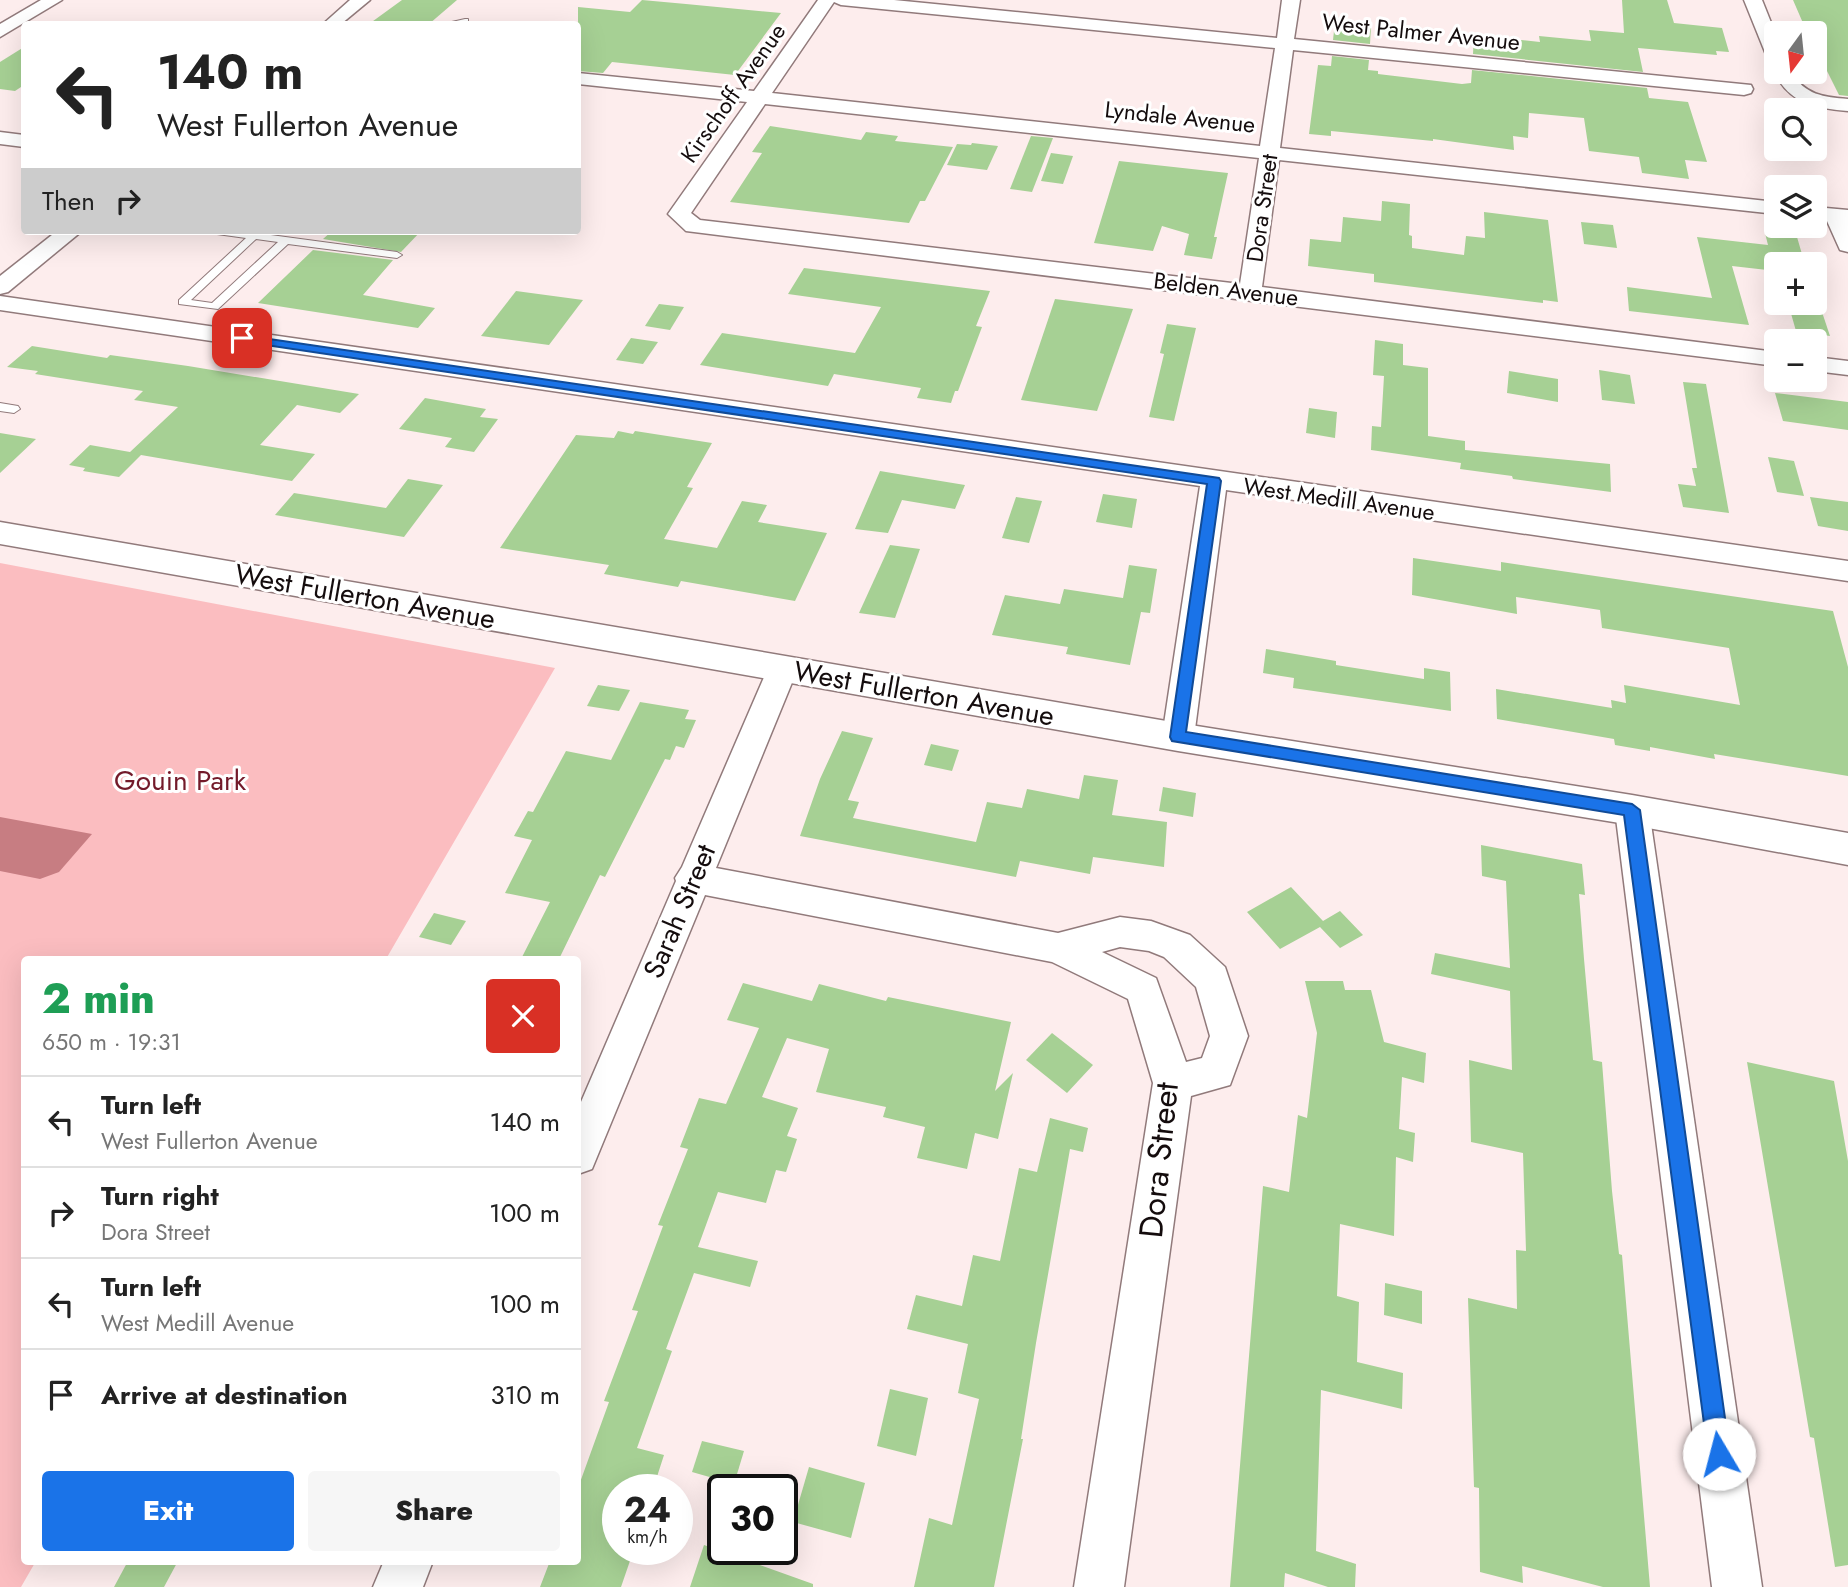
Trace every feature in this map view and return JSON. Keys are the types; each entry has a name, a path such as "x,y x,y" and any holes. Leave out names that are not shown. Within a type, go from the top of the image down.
{"street":[{"path":"0,32 53,0"},
{"path":"335,21 361,0"},
{"name":"Kirschoff Avenue","path":"679,214 827,0"},
{"name":"West Palmer Avenue","path":"841,0 1745,89"},
{"name":"Dora Street","path":"1250,292 1291,0"},
{"path":"1753,0 1764,27"},
{"name":"Lyndale Avenue","path":"581,78 1764,207"},
{"path":"1787,84 1799,94 1826,103 1848,105"},
{"path":"0,138 21,141"},
{"name":"Belden Avenue","path":"679,214 694,226 1250,292 1764,357"},
{"path":"1833,215 1848,245"},
{"path":"0,287 66,235"},
{"name":"West Medill Avenue","path":"0,303 1848,571"},
{"path":"1827,366 1848,369"},
{"path":"1178,737 1214,481"},
{"name":"West Fullerton Avenue","path":"0,533 1178,737 1632,810 1848,849"},
{"name":"Sarah Street","path":"581,1148 692,878 783,668"},
{"path":"1632,810 1737,1587"},
{"name":"Dora Street","path":"692,878 1058,948 1143,989 1172,1083 1099,1587"},
{"path":"1058,948 1120,932 1151,936 1177,946 1212,978 1229,1036 1216,1072 1172,1083"},
{"path":"398,1587 407,1565"}],"lane":[{"path":"246,235 397,255"},
{"path":"254,236 183,302 214,307 286,240"},
{"path":"0,407 14,409"}],"green space":[{"name":"Gouin Park","path":"0,563 555,668 388,956 21,956 21,1565 34,1565 21,1587 0,1587"}],"shaded area":[{"path":"0,817 92,834 59,872 40,879 0,871"}],"building":[{"path":"402,0 457,0 432,21 373,21"},
{"path":"642,0 781,13 735,75 612,62 603,73 581,71 581,21 578,21 578,7 630,12"},
{"path":"1622,0 1667,0 1674,23 1722,28 1729,52 1716,51 1717,55 1638,48 1643,72 1473,54 1474,35 1540,42 1539,36 1591,41 1589,30 1624,33"},
{"path":"1793,0 1848,0 1848,96 1839,95 1827,71 1827,21 1802,21"},
{"path":"1335,22 1371,26 1370,44 1333,40"},
{"path":"21,49 21,87 15,91 0,89 0,62"},
{"path":"1332,56 1369,60 1368,70 1378,71 1378,74 1462,84 1471,83 1472,70 1647,88 1649,98 1688,102 1707,162 1685,160 1689,179 1642,173 1639,157 1589,151 1584,118 1529,113 1528,138 1513,136 1514,150 1433,139 1331,131 1331,136 1309,134 1318,65 1331,66"},
{"path":"770,126 861,140 866,132 898,136 895,141 953,147 925,201 920,201 909,223 730,202 762,153 752,152"},
{"path":"1031,136 1053,138 1032,192 1010,189"},
{"path":"957,144 998,146 987,170 947,165"},
{"path":"1051,153 1073,156 1063,184 1041,181"},
{"path":"1119,161 1228,173 1212,259 1184,255 1189,234 1162,226 1153,251 1094,243"},
{"path":"1382,201 1410,204 1409,235 1412,236 1412,248 1464,255 1466,236 1485,238 1484,212 1548,220 1558,302 1543,300 1543,303 1374,282 1374,274 1308,266 1310,239 1341,242 1343,217 1381,221"},
{"path":"1581,222 1613,225 1617,248 1584,244"},
{"path":"328,235 417,235 401,252 323,239"},
{"path":"1697,237 1768,245 1766,238 1797,238 1801,252 1764,252 1764,270 1732,266 1749,325 1629,311 1627,287 1712,298"},
{"path":"313,250 393,260 363,295 435,308 418,328 258,303"},
{"path":"804,268 990,291 976,326 982,327 951,403 917,398 921,388 834,374 828,386 700,365 722,333 855,353 881,307 788,294"},
{"path":"516,291 583,300 549,345 481,336"},
{"path":"1055,299 1133,309 1097,411 1021,400"},
{"path":"659,304 684,307 670,330 645,326"},
{"path":"1791,315 1823,315 1830,336 1827,336 1827,329 1795,329"},
{"path":"1167,324 1196,328 1174,421 1149,417 1164,354 1160,353"},
{"path":"631,338 658,342 643,364 616,360"},
{"path":"1375,340 1403,344 1403,365 1428,368 1428,436 1465,441 1465,450 1610,464 1611,492 1513,479 1512,476 1460,469 1461,463 1371,450 1372,426 1381,427 1384,376 1373,375"},
{"path":"32,346 107,358 110,355 188,366 359,394 340,413 297,405 260,445 315,454 292,481 141,455 119,477 83,471 85,468 69,465 90,445 130,452 178,407 134,400 143,391 7,367"},
{"path":"1599,370 1630,375 1635,404 1602,400"},
{"path":"1509,371 1558,379 1558,402 1507,393"},
{"path":"1683,382 1706,384 1729,513 1683,507 1678,484 1696,486 1692,468 1697,468"},
{"path":"1775,393 1848,402 1848,430 1783,421"},
{"path":"425,398 486,409 480,417 498,419 474,452 445,447 452,438 399,429"},
{"path":"1309,408 1337,412 1335,438 1306,433"},
{"path":"618,431 633,434 635,431 712,443 687,487 693,488 664,539 717,548 742,501 767,505 758,522 827,533 795,601 681,581 678,587 604,574 609,565 500,548 576,435 614,438"},
{"path":"0,433 36,439 0,473"},
{"path":"1768,457 1794,461 1804,496 1777,492"},
{"path":"880,471 965,485 955,509 902,500 888,533 855,529"},
{"path":"408,479 443,485 404,537 275,515 294,493 386,508"},
{"path":"1103,494 1137,499 1132,528 1096,522"},
{"path":"1016,497 1042,501 1029,543 1002,538"},
{"path":"1810,497 1848,502 1848,531 1818,526"},
{"path":"890,545 920,549 895,618 859,613"},
{"path":"1413,558 1501,571 1501,562 1833,611 1848,667 1848,776 1714,754 1715,759 1650,747 1650,751 1615,745 1614,739 1497,719 1496,689 1612,708 1611,700 1626,703 1624,685 1740,705 1729,648 1602,628 1600,610 1516,597 1517,614 1412,595"},
{"path":"1129,565 1157,569 1150,613 1141,612 1130,665 1066,654 1068,647 992,635 1005,595 1060,604 1064,589 1123,598"},
{"path":"1266,649 1336,661 1336,665 1424,679 1424,668 1450,672 1451,711 1293,688 1294,678 1263,673"},
{"path":"598,685 630,690 619,711 587,706"},
{"path":"640,702 689,710 685,719 696,720 684,748 676,746 670,760 665,759 605,877 600,875 560,956 523,956 550,902 505,893 532,840 514,836 528,811 533,812 566,751 611,760"},
{"path":"842,731 873,738 848,800 859,802 853,818 976,842 987,802 1022,808 1027,789 1079,799 1084,775 1118,780 1112,815 1167,822 1164,867 1093,857 1090,874 1020,861 1016,877 800,836 820,779"},
{"path":"931,744 959,750 952,771 924,765"},
{"path":"1163,787 1196,793 1193,817 1159,811"},
{"path":"1481,845 1582,864 1585,895 1579,894 1593,1060 1602,1062 1612,1191 1619,1254 1622,1255 1650,1587 1603,1587 1522,1566 1523,1583 1480,1572 1479,1488 1474,1487 1468,1298 1517,1309 1516,1250 1526,1251 1523,1153 1471,1142 1469,1060 1512,1070 1510,991 1431,974 1435,953 1510,968 1506,881 1482,876"},
{"path":"1291,887 1323,921 1340,911 1363,935 1340,948 1320,927 1280,949 1247,912"},
{"path":"434,913 466,921 451,945 419,937"},
{"path":"1305,981 1343,981 1345,990 1371,990 1384,1042 1426,1053 1424,1083 1402,1077 1399,1129 1415,1133 1413,1162 1396,1157 1394,1236 1340,1224 1337,1296 1359,1302 1357,1362 1403,1373 1402,1409 1321,1390 1316,1551 1356,1564 1355,1587 1328,1587 1285,1573 1284,1587 1230,1587 1263,1186 1289,1192 1298,1115 1307,1118 1317,1033"},
{"path":"743,983 812,1001 819,984 886,1001 888,997 1011,1022 995,1091 1013,1073 998,1139 975,1133 967,1169 917,1158 925,1127 883,1117 886,1107 816,1092 829,1049 787,1038 762,1097 798,1108 787,1136 797,1139 786,1172 776,1170 766,1203 718,1192 698,1247 758,1261 750,1287 694,1273 666,1349 672,1351 637,1448 664,1455 658,1474 602,1474 602,1565 629,1565 621,1587 540,1587 548,1565 581,1565 581,1480 609,1402 604,1401 638,1311 632,1310 663,1226 658,1225 688,1149 680,1147 699,1098 726,1104 759,1028 727,1020"},
{"path":"1052,1033 1093,1065 1067,1093 1026,1060"},
{"path":"1747,1062 1834,1081 1848,1161 1848,1565 1835,1567 1814,1438 1810,1437"},
{"path":"1050,1118 1088,1128 1083,1152 1070,1149 1036,1343 1023,1439 994,1587 914,1587 929,1518 952,1525 979,1399 958,1393 968,1344 907,1329 916,1295 962,1306 973,1255 1000,1261 1019,1168 1037,1172"},
{"path":"1385,1283 1422,1291 1422,1324 1384,1315"},
{"path":"890,1389 928,1398 916,1456 877,1446"},
{"path":"702,1441 744,1451 737,1474 707,1474 707,1476 692,1472"},
{"path":"809,1467 865,1483 851,1538 798,1523 798,1505"},
{"path":"704,1545 707,1546 707,1565 760,1565 813,1584 813,1587 690,1587"},
{"path":"126,1565 176,1565 164,1587 114,1587"}],"route":[{"path":"242,338 1214,481 1178,737 1632,810 1719,1454"}]}
